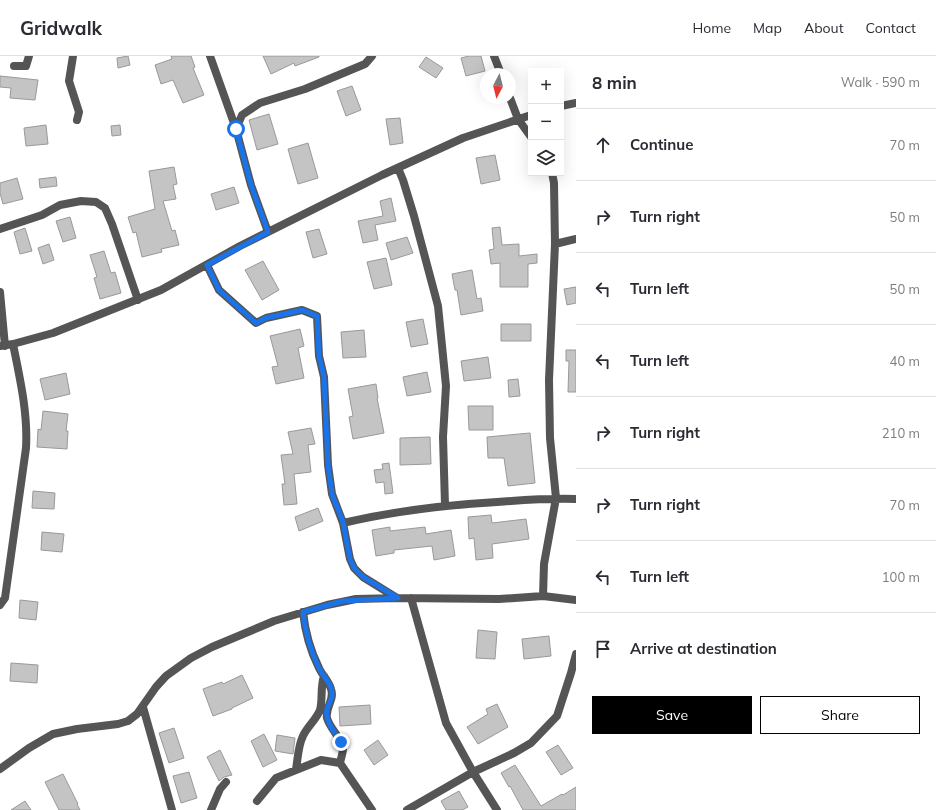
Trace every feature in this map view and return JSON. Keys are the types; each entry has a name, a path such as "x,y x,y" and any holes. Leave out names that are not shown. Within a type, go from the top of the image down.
{"street":[{"path":"14,66 26,66 29,56"},
{"path":"73,56 69,80 79,112 77,120"},
{"path":"210,56 236,129 251,185 268,232"},
{"path":"236,129 242,115 260,103 319,84 365,64 372,56"},
{"path":"494,56 499,68"},
{"path":"564,105 576,103"},
{"path":"512,104 518,120 528,133"},
{"path":"6,346 53,333 162,290 268,232 398,168 464,138 528,116"},
{"path":"398,168 414,216 438,306 446,386 443,437 445,505"},
{"path":"543,596 544,564 556,498 550,438 549,380 555,244 553,176"},
{"path":"0,229 42,215 60,205 81,201 96,202 105,208 112,224 138,300"},
{"path":"555,244 576,239"},
{"path":"207,265 219,290 256,323 266,318 302,310 317,316 319,356 324,377 328,465 332,494 343,522 350,559 354,568 363,577 398,598"},
{"path":"0,292 6,346 25,400 27,428 26,448 5,598 0,606"},
{"path":"343,522 445,505 556,498 576,499"},
{"path":"0,769 29,748 53,734 128,722 138,714 156,687 166,676 191,658 241,634 274,621 303,612 343,601 398,598 499,599 543,596 576,600"},
{"path":"411,598 446,723 473,772 497,810"},
{"path":"303,612 305,629 312,652 319,669 331,687 333,695 327,710 327,718 341,742 343,749 340,763 372,810"},
{"path":"407,810 473,772 531,744 556,716 572,673 576,654"},
{"path":"296,769 303,734 319,711 322,702 321,686 324,676"},
{"path":"143,707 172,810"},
{"path":"257,800 276,778 296,769 321,760 340,763"},
{"path":"211,810 220,789 226,782"}],"building":[{"path":"128,56 130,65 118,68 117,58"},
{"path":"171,56 191,56 195,67 193,68 204,95 183,103 173,80 161,84 155,65 172,59"},
{"path":"263,56 319,57 295,66 294,63 271,74"},
{"path":"481,56 484,68 480,68 480,72 466,76 461,58"},
{"path":"426,57 443,68 436,78 419,67"},
{"path":"0,76 38,80 35,100 10,98 11,88 0,87"},
{"path":"352,86 361,110 346,116 337,91"},
{"path":"269,114 278,144 257,150 249,120"},
{"path":"400,118 403,143 390,145 386,119"},
{"path":"46,125 48,144 26,146 24,128"},
{"path":"120,125 121,135 112,136 111,126"},
{"path":"308,143 318,178 298,184 288,149"},
{"path":"495,155 500,180 481,184 476,158"},
{"path":"174,167 177,184 173,185 176,199 163,201 172,231 175,230 179,245 161,249 162,252 142,257 136,232 133,233 128,217 155,209 149,171"},
{"path":"56,177 57,186 40,188 39,179"},
{"path":"17,178 23,199 3,204 0,193 0,183"},
{"path":"234,187 239,203 216,210 211,194"},
{"path":"391,198 396,221 375,225 378,240 363,243 358,221 383,216 380,201"},
{"path":"70,217 76,238 63,242 56,221"},
{"path":"500,227 502,245 519,244 519,256 537,254 537,263 528,264 528,287 500,287 500,263 491,264 489,250 494,249 492,228"},
{"path":"25,228 32,251 20,254 14,232"},
{"path":"319,229 327,254 313,258 306,232"},
{"path":"407,237 413,253 391,260 386,243"},
{"path":"49,244 54,260 43,264 38,248"},
{"path":"104,251 111,273 115,272 121,293 100,299 94,278 97,277 90,255"},
{"path":"386,258 392,285 374,289 367,262"},
{"path":"263,261 279,290 262,300 245,270"},
{"path":"472,270 477,299 481,298 483,311 461,315 457,290 455,290 452,274"},
{"path":"576,287 576,303 567,305 564,289"},
{"path":"423,319 428,344 411,347 406,322"},
{"path":"501,324 531,324 531,341 501,341"},
{"path":"300,329 304,346 298,348 304,378 276,384 272,367 278,366 270,336"},
{"path":"364,330 366,357 343,358 341,332"},
{"path":"566,350 576,350 576,392 568,392 569,361 566,361"},
{"path":"488,357 491,378 464,381 461,361"},
{"path":"427,372 431,392 407,396 403,377"},
{"path":"66,373 70,394 45,400 40,379"},
{"path":"518,379 520,396 509,397 508,380"},
{"path":"376,384 377,398 384,433 353,439 349,417 353,416 348,389"},
{"path":"468,406 493,406 493,430 469,430"},
{"path":"43,411 68,414 66,431 68,431 67,449 37,447 38,429 41,430"},
{"path":"311,428 315,444 308,445 311,472 294,474 297,504 284,505 282,484 285,484 281,455 293,454 288,432"},
{"path":"530,433 535,483 508,486 504,458 488,458 487,437"},
{"path":"430,437 431,464 400,465 400,438"},
{"path":"389,463 393,493 385,494 384,482 376,483 374,470 383,469 382,464"},
{"path":"33,491 55,493 54,509 32,508"},
{"path":"318,508 323,521 299,531 295,517"},
{"path":"491,515 492,523 526,519 529,539 492,544 493,558 476,560 474,538 469,539 468,517"},
{"path":"390,527 390,531 425,527 426,534 451,530 455,556 434,560 432,546 394,550 394,553 376,556 372,530"},
{"path":"42,532 64,534 62,552 41,550"},
{"path":"20,600 38,602 36,620 19,618"},
{"path":"478,630 497,632 495,659 476,658"},
{"path":"549,636 551,656 524,659 522,639"},
{"path":"11,663 38,665 37,683 10,681"},
{"path":"242,675 253,698 232,709 213,716 203,689 222,682 223,684"},
{"path":"497,704 508,727 478,744 467,727 488,714 486,709"},
{"path":"370,705 371,724 340,726 339,707"},
{"path":"174,728 184,758 169,763 159,733"},
{"path":"264,734 277,760 263,767 251,741"},
{"path":"277,735 295,738 293,754 275,751"},
{"path":"378,740 388,755 374,765 364,750"},
{"path":"558,745 573,768 561,775 546,752"},
{"path":"220,750 232,775 224,777 219,781 207,757"},
{"path":"515,765 541,806 576,787 576,810 523,810 501,773"},
{"path":"189,772 197,798 181,803 173,776"},
{"path":"63,774 80,810 59,810 45,782"},
{"path":"459,791 468,807 462,810 446,810 441,801"},
{"path":"25,801 31,810 11,810"}],"route":[{"path":"236,129 251,185 268,232 207,265 219,290 256,323 266,318 302,310 317,316 319,356 324,377 328,465 332,494 343,522 350,559 354,568 363,577 398,598 356,599 303,612 305,629 312,652 319,669 331,687 333,695 327,710 327,718 341,742"}]}
